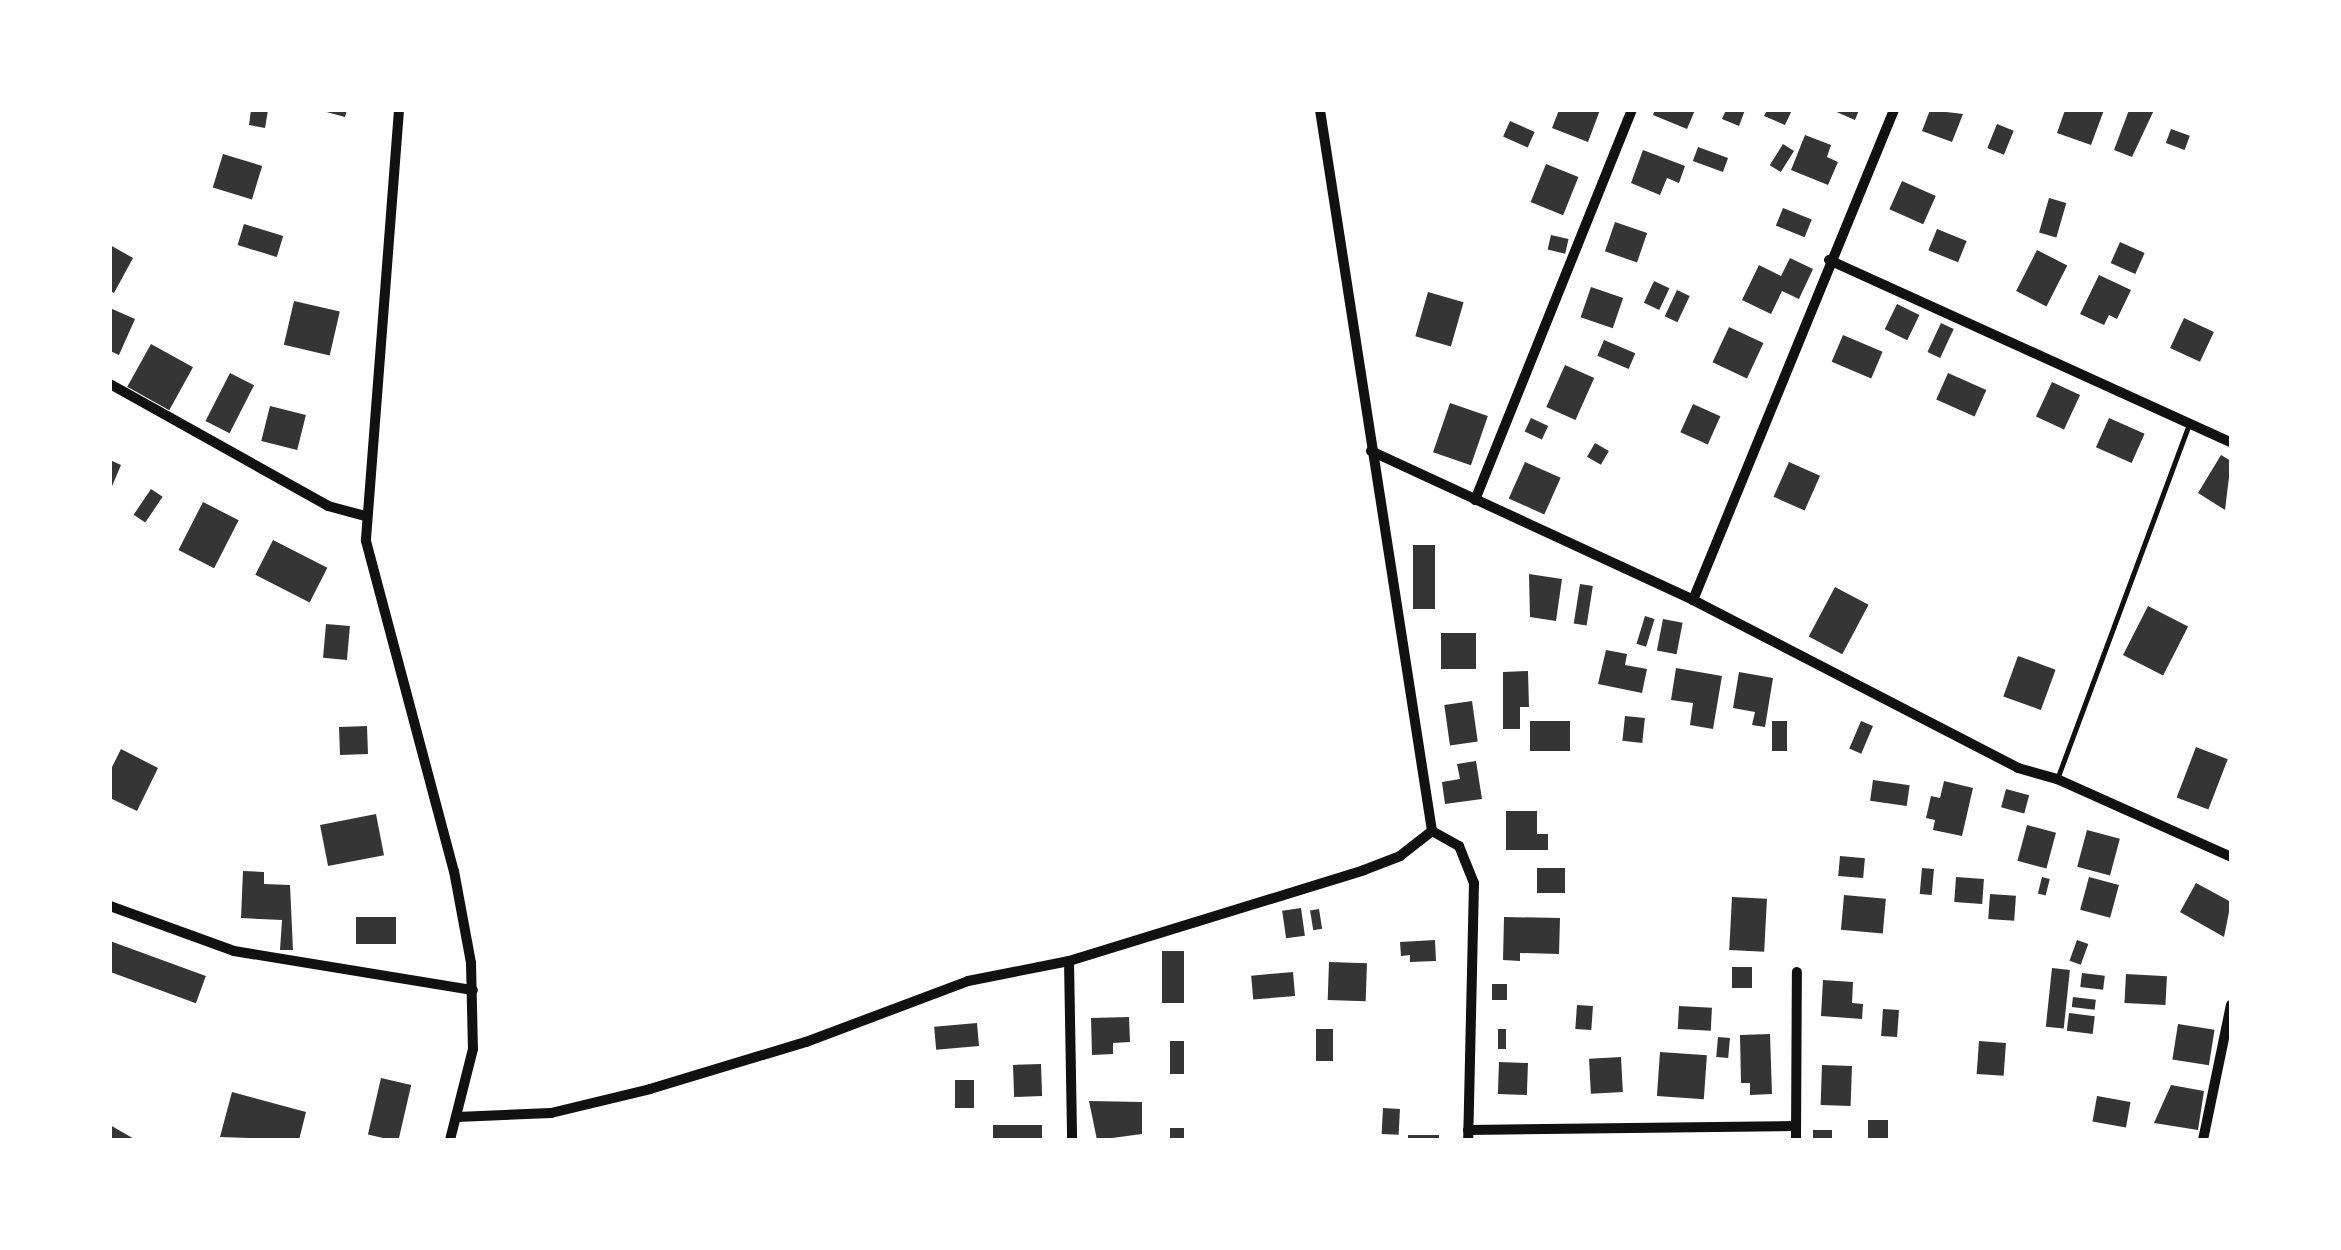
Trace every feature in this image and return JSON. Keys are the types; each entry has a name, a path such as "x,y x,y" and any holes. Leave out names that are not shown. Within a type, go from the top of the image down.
{"street":[{"path":"399,110 365,516 374,589 454,871 472,990 473,1049 450,1140"},
{"path":"1320,110 1432,830"},
{"path":"1475,500 1632,110"},
{"path":"1693,600 1829,260 1894,110"},
{"path":"1829,260 2231,442"},
{"path":"110,384 328,506 365,516"},
{"path":"1372,451 1693,600 2018,768 2057,779 2231,857"},
{"path":"457,1117 592,1105 806,1042 968,981 1068,960 1364,870 1400,856 1432,830"},
{"path":"1432,830 1459,846 1474,883 1468,1135 1796,1126"},
{"path":"110,906 234,951 472,990"},
{"path":"1068,960 1072,1140"},
{"path":"1796,972 1796,1140"},
{"path":"2203,1140 2231,1005"}],"lane":[{"path":"2057,779 2189,423"}],"building":[{"path":"251,110 268,110 265,128 249,125"},
{"path":"319,110 347,110 345,117"},
{"path":"1559,110 1600,110 1588,142 1552,128"},
{"path":"1655,110 1695,110 1687,129 1653,115"},
{"path":"1726,110 1745,110 1739,126 1722,119"},
{"path":"1767,110 1792,110 1785,125 1764,116"},
{"path":"1832,110 1859,110 1855,120"},
{"path":"1930,110 1963,114 1952,142 1922,131"},
{"path":"2065,110 2104,110 2091,145 2057,133"},
{"path":"2129,110 2154,110 2132,157 2114,150"},
{"path":"1510,121 1535,132 1528,148 1503,137"},
{"path":"1997,124 2014,131 2004,155 1987,148"},
{"path":"2171,129 2190,136 2185,150 2166,143"},
{"path":"1805,135 1831,145 1827,157 1838,162 1828,185 1791,170"},
{"path":"1783,144 1794,151 1781,172 1770,165"},
{"path":"1698,147 1728,158 1723,172 1693,161"},
{"path":"1643,150 1685,166 1679,183 1667,178 1660,195 1631,183"},
{"path":"223,154 262,166 252,199 213,187"},
{"path":"1546,164 1578,177 1563,215 1531,202"},
{"path":"1902,181 1936,196 1923,224 1889,209"},
{"path":"2049,198 2066,203 2056,238 2039,233"},
{"path":"1783,208 1812,220 1805,237 1776,226"},
{"path":"1615,222 1647,233 1637,262 1605,251"},
{"path":"244,224 283,236 277,257 238,245"},
{"path":"1937,229 1967,241 1958,262 1928,250"},
{"path":"1551,235 1569,239 1565,254 1548,250"},
{"path":"2120,242 2145,253 2135,274 2111,263"},
{"path":"110,245 133,258 114,293 110,291"},
{"path":"2037,250 2067,265 2046,306 2016,291"},
{"path":"1790,258 1813,269 1799,299 1782,291 1771,314 1742,300 1759,265 1781,276"},
{"path":"2099,275 2131,290 2117,319 2109,315 2104,325 2080,314"},
{"path":"1654,281 1669,288 1659,310 1644,303"},
{"path":"1591,287 1623,298 1613,328 1581,317"},
{"path":"1677,290 1690,296 1677,322 1665,316"},
{"path":"1428,292 1464,302 1451,346 1415,336"},
{"path":"294,301 340,312 330,355 284,345"},
{"path":"1897,304 1919,315 1907,340 1885,329"},
{"path":"110,308 135,319 119,355 110,351"},
{"path":"2184,318 2214,332 2200,362 2170,348"},
{"path":"1941,323 1954,329 1940,358 1927,352"},
{"path":"1729,327 1763,343 1747,378 1713,362"},
{"path":"1843,335 1883,352 1871,378 1832,362"},
{"path":"1604,340 1635,353 1629,369 1597,356"},
{"path":"151,344 193,367 169,410 127,387"},
{"path":"1565,365 1594,378 1576,420 1546,407"},
{"path":"230,373 254,385 230,433 205,421"},
{"path":"1948,373 1986,390 1975,417 1936,399"},
{"path":"2052,382 2080,395 2064,430 2036,416"},
{"path":"1450,403 1488,416 1471,465 1433,452"},
{"path":"1693,404 1720,416 1708,445 1680,432"},
{"path":"270,406 306,415 297,450 261,441"},
{"path":"1531,418 1548,426 1542,440 1525,432"},
{"path":"2109,418 2145,434 2132,463 2096,447"},
{"path":"1595,443 1609,451 1601,465 1587,457"},
{"path":"2221,455 2231,461 2225,510 2198,493"},
{"path":"110,460 121,465 110,491"},
{"path":"1525,462 1561,478 1544,514 1509,499"},
{"path":"1789,462 1820,476 1805,511 1774,497"},
{"path":"151,489 163,497 145,523 134,515"},
{"path":"203,502 239,520 214,568 178,550"},
{"path":"273,540 327,568 310,602 255,575"},
{"path":"1413,545 1435,545 1435,609 1413,609"},
{"path":"1529,574 1562,579 1556,621 1530,617"},
{"path":"1580,584 1593,586 1587,626 1574,624"},
{"path":"1835,587 1869,605 1842,654 1809,636"},
{"path":"2148,606 2188,626 2163,675 2123,655"},
{"path":"1645,616 1655,619 1646,647 1637,644"},
{"path":"1663,619 1683,623 1677,654 1657,650"},
{"path":"326,624 350,626 347,660 323,658"},
{"path":"1441,633 1476,633 1476,669 1441,669"},
{"path":"1606,650 1627,654 1625,665 1647,669 1642,693 1598,684"},
{"path":"2018,656 2056,670 2041,710 2003,696"},
{"path":"1676,668 1722,676 1713,729 1690,725 1693,703 1671,700"},
{"path":"1528,671 1529,707 1520,707 1520,729 1503,729 1503,672"},
{"path":"1739,672 1773,678 1765,727 1752,725 1755,712 1733,708"},
{"path":"1472,701 1478,742 1450,745 1444,705"},
{"path":"1625,716 1645,718 1642,743 1622,741"},
{"path":"1530,721 1570,721 1570,751 1530,751"},
{"path":"1772,721 1787,721 1787,751 1772,751"},
{"path":"1861,721 1873,726 1861,754 1849,749"},
{"path":"367,726 368,754 340,755 339,727"},
{"path":"2196,747 2228,759 2208,810 2177,797"},
{"path":"121,749 158,768 137,811 110,798 110,771"},
{"path":"1476,761 1482,799 1445,804 1442,782 1460,779 1457,764"},
{"path":"1873,780 1910,785 1907,806 1870,801"},
{"path":"1944,781 1973,788 1962,836 1933,830 1935,820 1926,818 1931,796 1940,798"},
{"path":"2006,789 2029,795 2024,814 2001,807"},
{"path":"1506,811 1537,811 1537,834 1548,834 1548,850 1506,850"},
{"path":"376,814 384,855 328,866 320,825"},
{"path":"2027,825 2056,833 2046,869 2017,861"},
{"path":"2087,830 2120,839 2110,876 2077,867"},
{"path":"1840,856 1865,858 1863,878 1838,876"},
{"path":"1537,868 1565,868 1565,893 1537,893"},
{"path":"1922,868 1934,869 1932,895 1920,894"},
{"path":"243,871 264,872 264,884 290,885 293,950 280,950 282,920 241,918"},
{"path":"1956,877 1984,879 1982,904 1954,902"},
{"path":"2042,877 2050,879 2046,895 2038,893"},
{"path":"2089,877 2119,885 2110,918 2080,910"},
{"path":"2196,883 2231,902 2224,937 2180,912"},
{"path":"1990,894 2016,896 2014,921 1988,919"},
{"path":"1844,895 1886,899 1883,934 1841,930"},
{"path":"1732,897 1767,899 1764,952 1729,950"},
{"path":"1301,908 1305,936 1286,938 1282,911"},
{"path":"1319,909 1322,929 1313,930 1310,910"},
{"path":"356,917 396,917 396,944 356,944"},
{"path":"1504,917 1560,918 1559,954 1520,953 1520,961 1503,960"},
{"path":"1435,940 1436,961 1410,962 1410,955 1401,956 1400,942"},
{"path":"2077,940 2088,944 2081,965 2069,961"},
{"path":"110,941 206,976 196,1003 110,972"},
{"path":"1162,951 1184,951 1184,1003 1162,1003"},
{"path":"1329,962 1367,963 1366,1001 1328,1000"},
{"path":"1732,967 1752,967 1752,988 1732,988"},
{"path":"2052,968 2070,970 2064,1029 2046,1027"},
{"path":"1293,972 1295,996 1253,1000 1251,976"},
{"path":"2082,973 2105,976 2103,990 2080,987"},
{"path":"2126,974 2167,976 2165,1005 2124,1003"},
{"path":"1823,980 1853,982 1852,1003 1863,1004 1862,1019 1821,1016"},
{"path":"1492,984 1507,984 1507,1000 1492,1000"},
{"path":"2073,997 2096,1000 2095,1010 2072,1007"},
{"path":"1577,1005 1593,1006 1591,1030 1575,1029"},
{"path":"1679,1006 1712,1008 1711,1031 1678,1029"},
{"path":"1883,1009 1899,1010 1897,1037 1881,1036"},
{"path":"2069,1013 2095,1016 2093,1034 2067,1031"},
{"path":"1129,1017 1130,1042 1113,1043 1113,1054 1092,1055 1091,1018"},
{"path":"977,1023 979,1046 936,1050 934,1027"},
{"path":"2178,1024 2215,1030 2209,1065 2172,1060"},
{"path":"1316,1029 1333,1029 1333,1061 1316,1061"},
{"path":"1498,1029 1506,1029 1506,1049 1498,1049"},
{"path":"1770,1034 1772,1094 1750,1095 1750,1083 1741,1083 1740,1035"},
{"path":"1718,1037 1730,1038 1728,1058 1716,1057"},
{"path":"1170,1041 1184,1041 1184,1074 1170,1074"},
{"path":"1979,1041 2006,1043 2004,1076 1977,1074"},
{"path":"1660,1052 1707,1055 1704,1099 1657,1096"},
{"path":"1621,1057 1623,1092 1591,1094 1589,1059"},
{"path":"1499,1062 1528,1063 1527,1095 1498,1094"},
{"path":"1041,1064 1042,1096 1014,1097 1013,1065"},
{"path":"1822,1065 1852,1066 1851,1106 1821,1105"},
{"path":"381,1078 411,1085 399,1140 368,1135"},
{"path":"955,1080 974,1080 974,1108 955,1108"},
{"path":"2171,1085 2204,1091 2198,1130 2154,1123"},
{"path":"232,1092 306,1112 299,1140 220,1137"},
{"path":"2097,1096 2130,1102 2126,1128 2092,1122"},
{"path":"1089,1101 1142,1102 1142,1134 1097,1140"},
{"path":"1383,1108 1400,1109 1399,1135 1382,1134"},
{"path":"1868,1120 1888,1120 1888,1140 1868,1140"},
{"path":"110,1125 136,1140 110,1140"},
{"path":"993,1125 1042,1125 1042,1140 993,1140"},
{"path":"1170,1128 1184,1128 1184,1140 1170,1140"},
{"path":"1813,1130 1832,1130 1832,1140 1813,1140"},
{"path":"1408,1135 1439,1135 1439,1140 1408,1140"}]}
